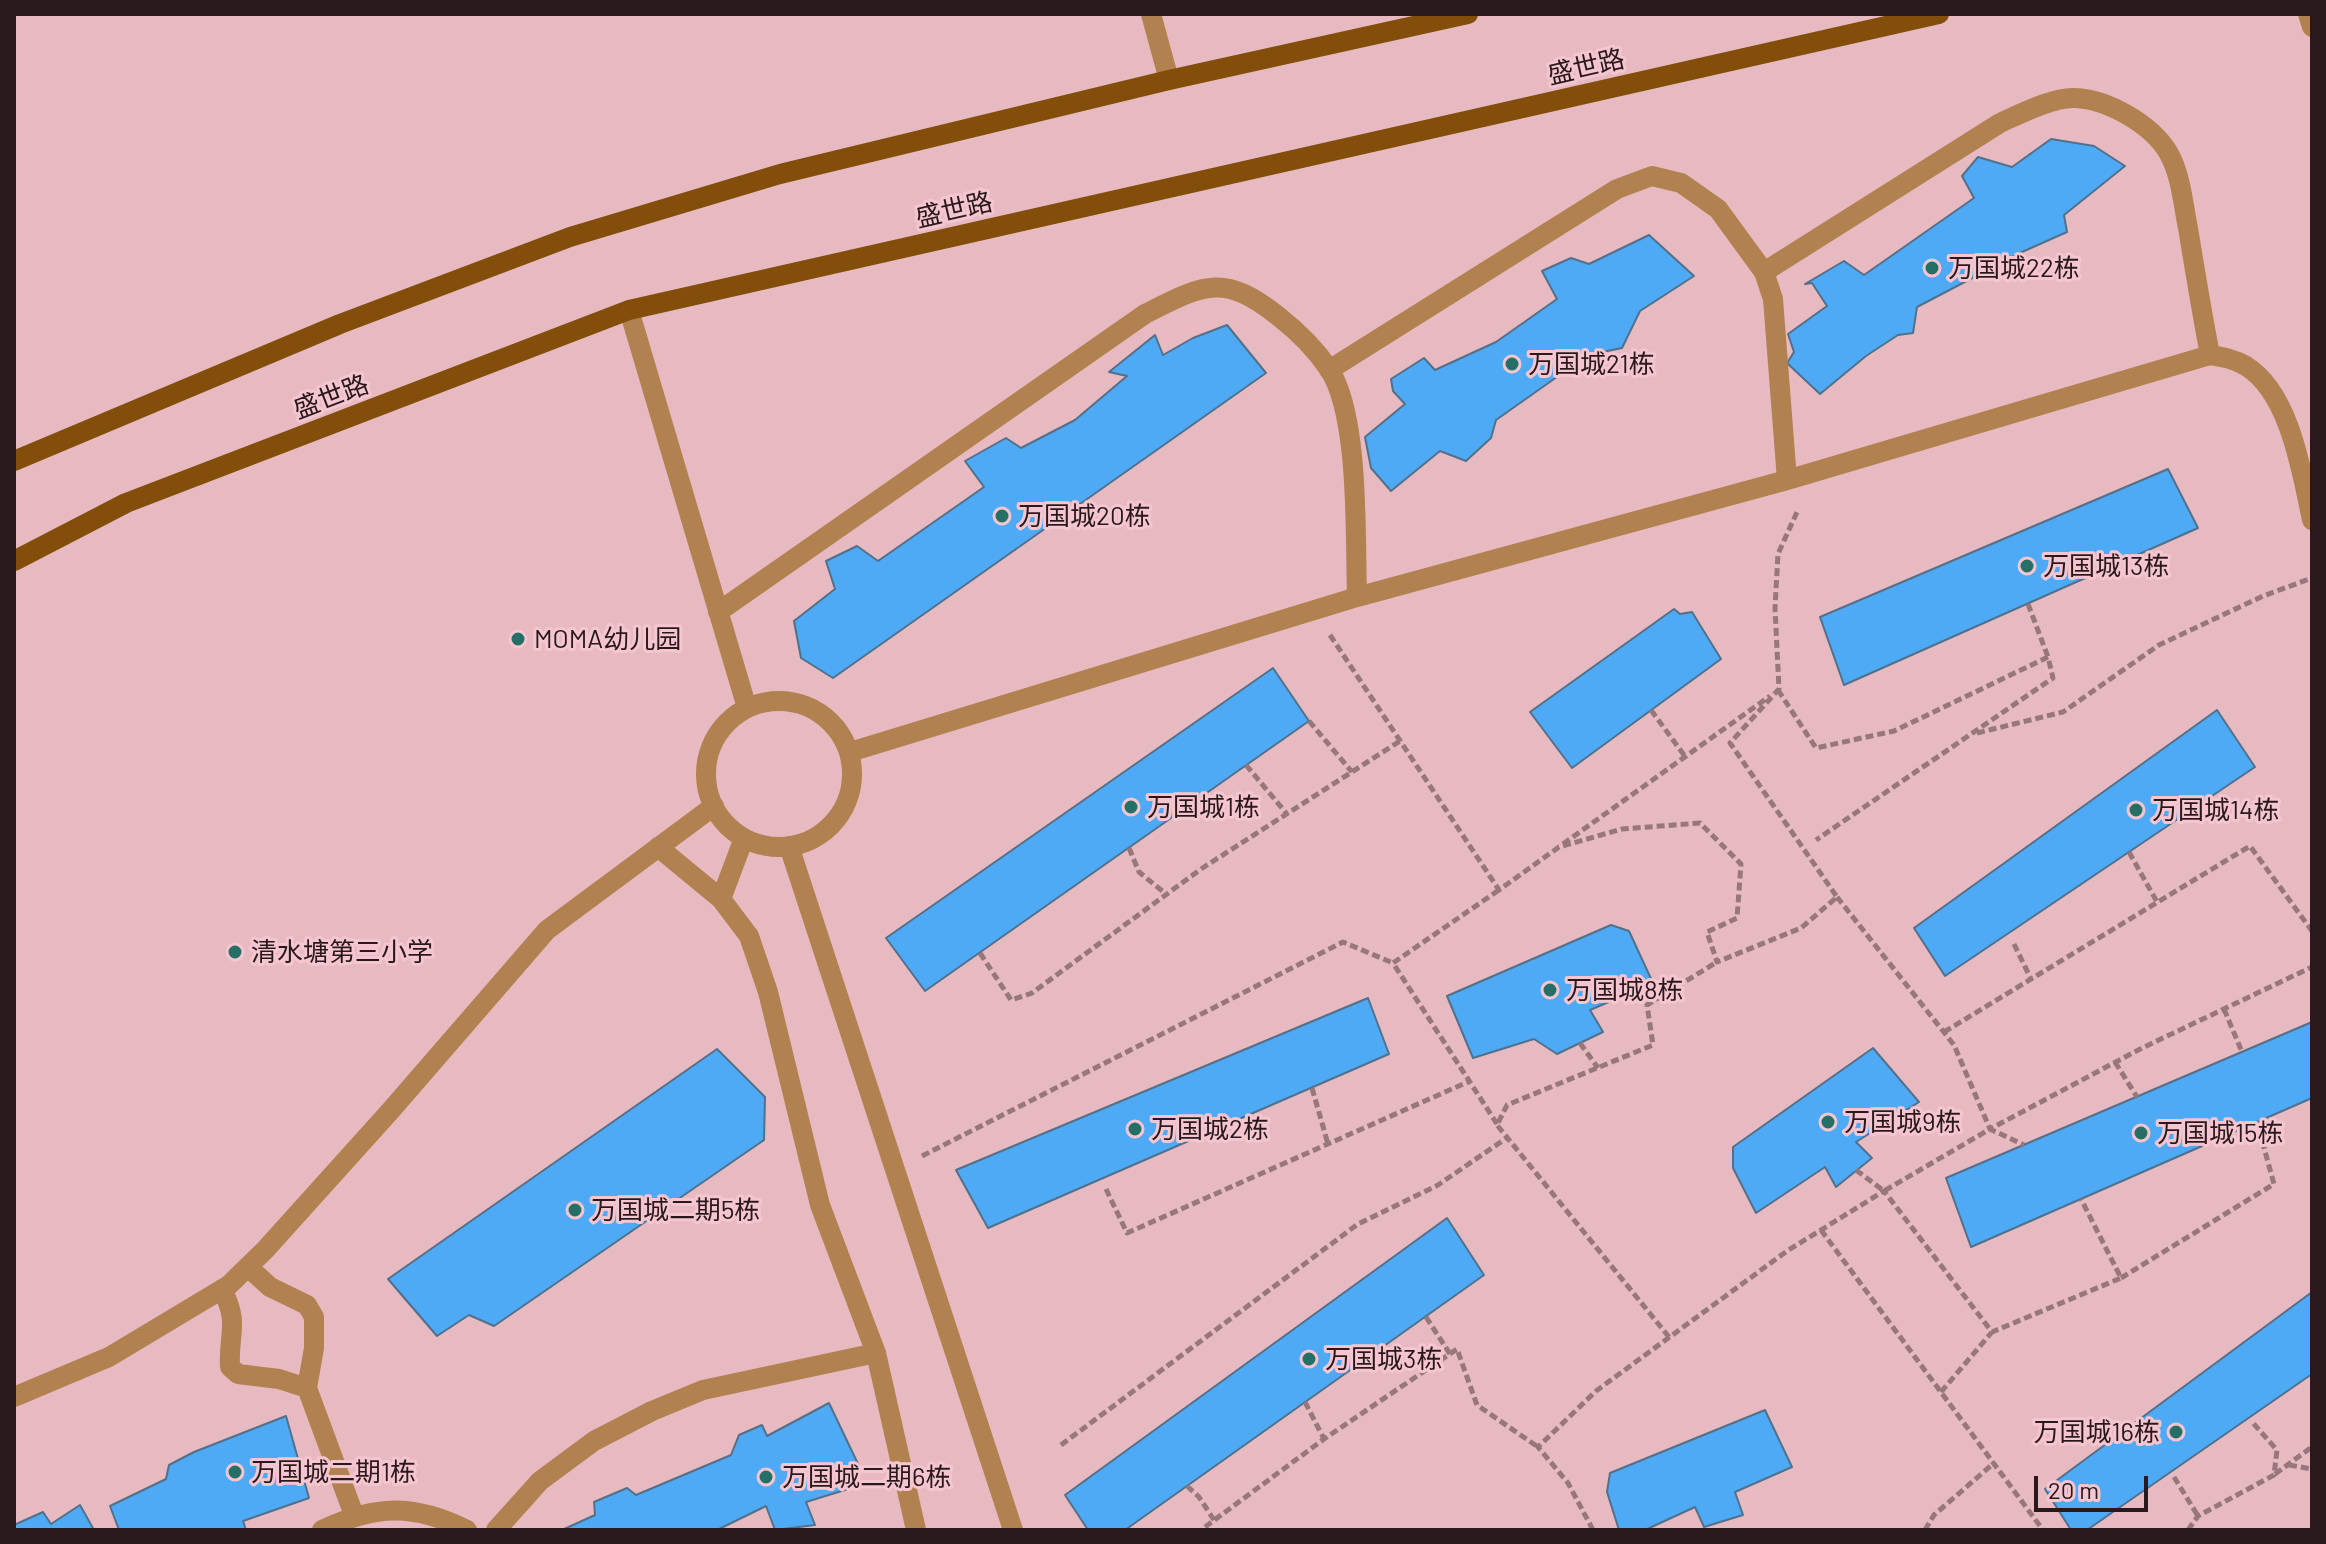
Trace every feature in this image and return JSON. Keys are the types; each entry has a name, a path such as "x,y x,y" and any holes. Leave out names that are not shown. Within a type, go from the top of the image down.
{"main road":[{"path":"14,461 340,324 570,237 780,174 1169,80 1468,14"},
{"name":"盛世路","path":"14,561 126,503 629,310 1939,14"}],"street":[{"path":"1151,14 1169,80"},
{"path":"2308,14 2312,27"},
{"path":"1764,272 2000,123 2073,97 2100,103 2127,116 2147,129 2168,151 2180,183 2210,355"},
{"path":"1329,370 1617,189 1652,176 1681,183 1718,209 1764,272 1773,299 1787,480"},
{"path":"718,612 1145,314 1194,290 1227,287 1256,298 1291,327 1329,370 1344,409 1352,452 1357,597"},
{"path":"629,310 747,708"},
{"path":"850,752 1357,597 1787,480 2210,355 2231,358 2249,367 2270,389 2285,416 2312,520"},
{"path":"771,701 796,702 820,713 838,730 850,752 853,777 847,802 833,823 813,839 789,846 766,846 744,838 726,825 714,806 707,784 707,762 715,740 728,722 747,708 771,701"},
{"path":"14,1397 109,1357 222,1289 248,1267 392,1109 547,930 714,806"},
{"path":"721,899 744,838"},
{"path":"789,846 1013,1530"},
{"path":"658,847 721,899 749,936 768,992 820,1205 876,1353 916,1530"},
{"path":"248,1267 270,1287 307,1305 314,1317 314,1348 307,1388 354,1515"},
{"path":"222,1289 234,1322 230,1367 238,1374 279,1379 307,1388"},
{"path":"496,1530 540,1481 594,1441 652,1411 703,1390 876,1353"},
{"path":"322,1530 354,1515 383,1509 420,1513 467,1530"}],"path":[{"path":"1797,512 1778,554 1775,608 1779,689 1816,748 1894,731 2048,657"},
{"path":"1972,734 2063,712 2159,645 2263,596 2312,578"},
{"path":"1816,840 2053,678 2028,604"},
{"path":"1314,610 1499,890"},
{"path":"1393,963 1779,689"},
{"path":"1779,689 1730,743 1837,897 1954,1045 1990,1129 2024,1145"},
{"path":"1651,710 1684,755"},
{"path":"1309,721 1352,772"},
{"path":"980,953 1011,1000 1032,993 1201,869 1400,741"},
{"path":"1246,765 1287,814"},
{"path":"1559,847 1622,829 1700,823 1741,864 1737,918 1707,932 1717,962"},
{"path":"1944,1032 2250,846 2312,931"},
{"path":"1129,848 1139,872 1166,894"},
{"path":"2129,852 2157,902"},
{"path":"1497,1125 1507,1105 1653,1045 1647,1005 1717,962 1801,928 1837,897"},
{"path":"895,1170 1343,942 1393,963 1497,1125 1669,1337"},
{"path":"2014,944 2031,979"},
{"path":"1538,1447 1596,1391 1787,1251 1990,1129 2115,1062 2312,967"},
{"path":"2224,1009 2242,1052"},
{"path":"1580,1043 1598,1068"},
{"path":"2115,1062 2137,1097"},
{"path":"1106,1189 1127,1233 1470,1081"},
{"path":"1312,1088 1328,1144"},
{"path":"1941,1392 1992,1332 2121,1278 2274,1184 2257,1122"},
{"path":"1061,1445 1358,1224 1438,1185 1508,1137"},
{"path":"1856,1170 1884,1191 1992,1332"},
{"path":"2081,1199 2121,1278"},
{"path":"1821,1230 2043,1530"},
{"path":"1426,1317 1450,1354"},
{"path":"1205,1527 1324,1439 1457,1349 1477,1405 1538,1447 1568,1483 1593,1530"},
{"path":"1305,1402 1324,1439"},
{"path":"2253,1423 2277,1450 2274,1475"},
{"path":"2188,1530 2198,1516 2274,1475 2312,1447"},
{"path":"1925,1530 1934,1515 1994,1463"},
{"path":"2288,1465 2312,1469"},
{"path":"2174,1477 2198,1516"},
{"path":"1187,1486 1199,1497 1214,1520"}],"building":[{"name":"万国城22栋","path":"2051,139 2094,146 2125,166 2064,215 2067,232 1917,307 1913,333 1898,335 1866,356 1820,394 1787,363 1794,352 1788,334 1827,306 1812,283 1805,284 1844,261 1864,275 1974,198 1962,176 1978,157 2012,167"},
{"name":"万国城21栋","path":"1649,235 1694,276 1640,311 1622,348 1588,355 1496,420 1491,438 1466,461 1440,451 1391,491 1371,468 1365,437 1405,404 1393,391 1391,379 1424,358 1435,370 1496,342 1557,299 1542,271 1571,258 1589,264"},
{"name":"万国城20栋","path":"1227,325 1266,373 833,678 801,658 794,621 835,589 826,561 857,546 878,561 984,487 965,461 1006,438 1021,448 1075,420 1127,376 1109,372 1155,335 1163,355 1193,338"},
{"name":"万国城13栋","path":"2168,469 2198,528 1844,685 1820,617"},
{"path":"1674,609 1680,614 1692,612 1721,659 1572,768 1530,712"},
{"name":"万国城1栋","path":"1273,668 1309,721 925,991 886,938"},
{"name":"万国城14栋","path":"2217,710 2255,767 1945,976 1914,928"},
{"name":"万国城8栋","path":"1611,925 1629,931 1653,983 1590,1010 1603,1032 1557,1054 1534,1039 1473,1058 1447,996"},
{"name":"万国城2栋","path":"1368,998 1389,1054 988,1228 956,1170"},
{"name":"万国城15栋","path":"2312,1022 2312,1098 1971,1247 1946,1178"},
{"name":"万国城9栋","path":"1873,1048 1919,1102 1856,1142 1872,1158 1836,1187 1825,1167 1756,1213 1733,1168 1733,1147"},
{"name":"万国城二期5栋","path":"717,1049 765,1097 764,1140 494,1326 469,1315 437,1336 388,1279"},
{"name":"万国城3栋","path":"1447,1218 1484,1275 1125,1530 1088,1530 1065,1495"},
{"name":"万国城16栋","path":"2312,1292 2312,1374 2087,1530 2071,1530 2045,1489"},
{"name":"万国城二期6栋","path":"829,1403 859,1466 848,1489 806,1502 815,1525 775,1530 766,1506 717,1530 562,1530 595,1515 594,1502 627,1488 636,1495 731,1455 739,1435 762,1425 767,1436"},
{"path":"1765,1410 1792,1467 1735,1492 1743,1515 1704,1527 1695,1507 1645,1530 1619,1530 1607,1492 1610,1473"},
{"name":"万国城二期1栋","path":"286,1416 309,1498 243,1521 246,1530 119,1530 110,1506 166,1479 169,1465"},
{"path":"80,1505 94,1530 14,1530 14,1525 43,1512 51,1524"}],"place":[{"name":"万国城22栋","path":"1932,268"},
{"name":"万国城21栋","path":"1512,364"},
{"name":"万国城20栋","path":"1002,516"},
{"name":"万国城13栋","path":"2027,566"},
{"name":"MOMA幼儿园","path":"518,639"},
{"name":"万国城1栋","path":"1131,807"},
{"name":"万国城14栋","path":"2136,810"},
{"name":"清水塘第三小学","path":"235,952"},
{"name":"万国城8栋","path":"1550,990"},
{"name":"万国城9栋","path":"1828,1122"},
{"name":"万国城2栋","path":"1135,1129"},
{"name":"万国城15栋","path":"2141,1133"},
{"name":"万国城二期5栋","path":"575,1210"},
{"name":"万国城3栋","path":"1309,1359"},
{"name":"万国城16栋","path":"2176,1432"},
{"name":"万国城二期1栋","path":"235,1472"},
{"name":"万国城二期6栋","path":"766,1477"}]}
